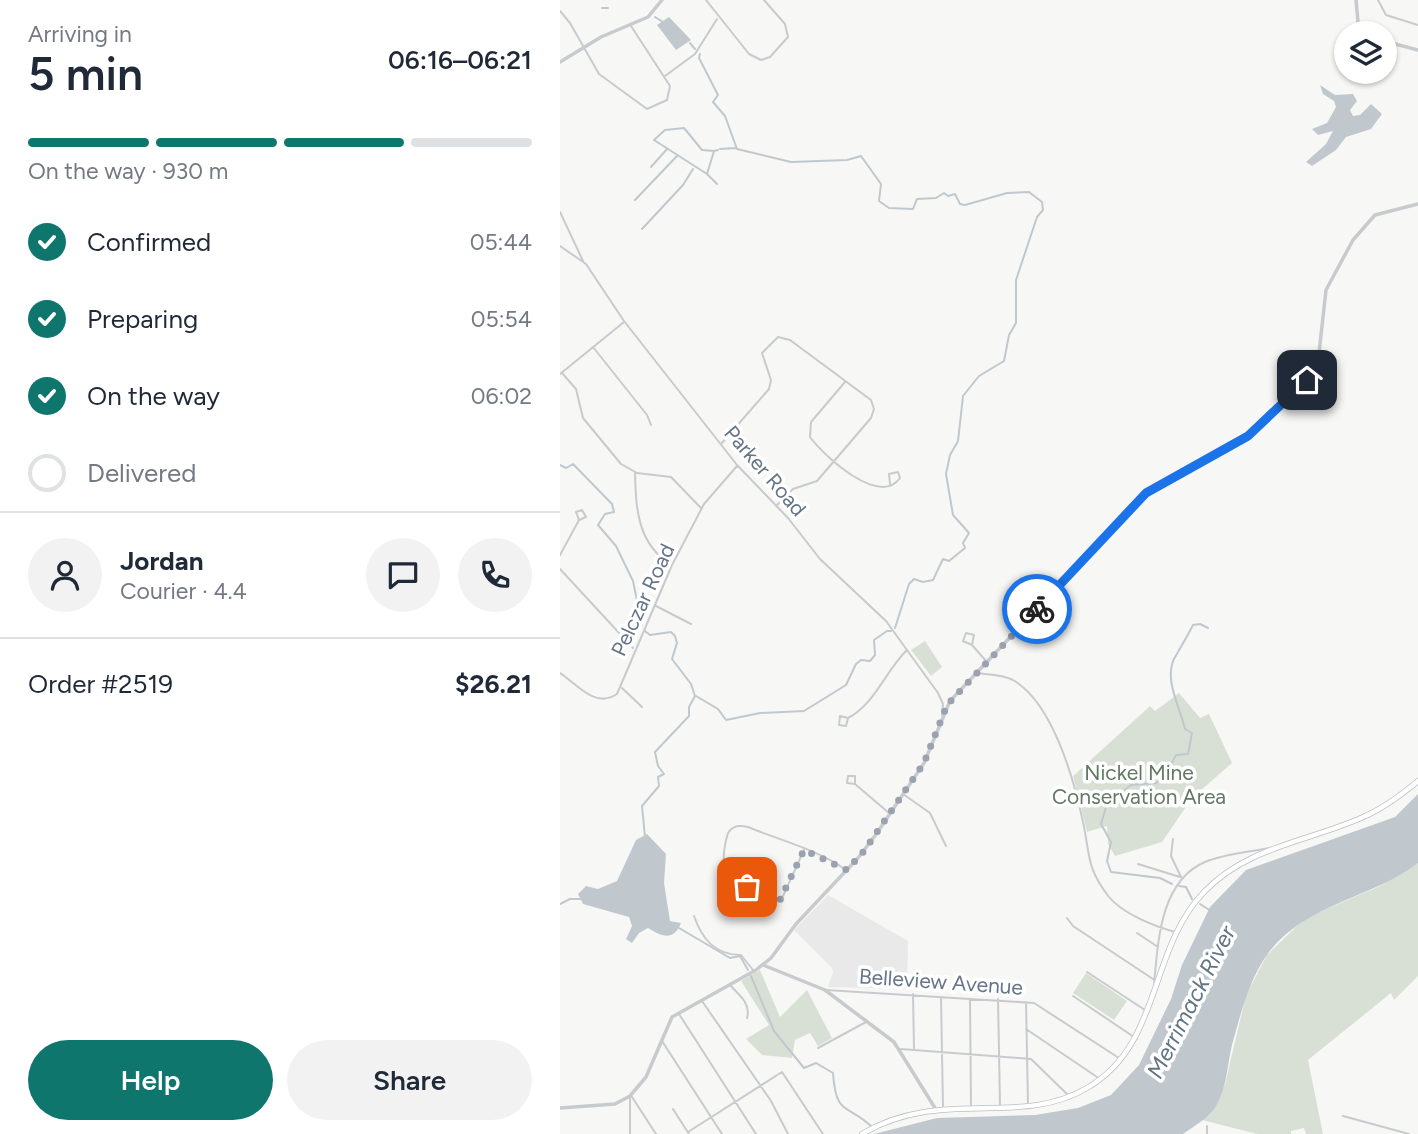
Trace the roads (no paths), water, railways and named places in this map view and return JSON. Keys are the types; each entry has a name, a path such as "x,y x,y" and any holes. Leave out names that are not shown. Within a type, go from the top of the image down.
{"main road":[{"path":"862,1134 905,1114 935,1108 1028,1106 1070,1097 1101,1079 1122,1060 1137,1039 1175,932 1196,901 1218,879 1245,860 1369,815 1418,781"}],"street":[{"path":"560,62 648,17 662,0"},
{"path":"706,0 749,54 766,60 788,37 785,24 764,0"},
{"path":"1356,0 1357,21"},
{"path":"1378,0 1386,15 1418,25"},
{"path":"560,11 599,74 647,109 661,104 670,96 670,86 630,26"},
{"path":"664,77 695,54 718,18"},
{"path":"1397,44 1418,50"},
{"path":"560,1108 615,1104 630,1097 646,1077 670,1020 763,965 864,851 924,763 947,705 976,673 1146,493 1248,436 1306,381 1319,353 1326,290 1332,276 1368,220 1418,204"},
{"path":"560,212 583,262"},
{"name":"Parker Road","path":"560,246 583,262 624,321 738,465 820,559 876,609 908,649 940,697 942,715"},
{"path":"624,321 561,373 576,389 583,418 621,464 635,472 671,477 702,508"},
{"path":"721,444 769,389 771,378 761,356 774,339 788,338 871,400 874,411 836,460 817,481 793,489 776,506"},
{"path":"593,347 647,415 651,425"},
{"path":"846,381 809,428 813,441 865,485 879,487 890,484"},
{"name":"Pelczar Road","path":"560,673 596,698 612,698 621,688 634,649 672,565 702,508 738,465"},
{"path":"635,472 639,526 658,554 672,565"},
{"path":"560,555 579,520"},
{"path":"560,569 634,649"},
{"path":"655,605 691,624"},
{"path":"972,645 987,662"},
{"path":"848,718 865,706 895,661 908,649"},
{"path":"976,673 1014,681 1043,710 1070,776 1084,824 1087,856 1098,879 1113,901 1162,928 1175,932"},
{"path":"621,688 642,707"},
{"path":"855,784 890,813"},
{"path":"903,794 930,813 946,846"},
{"path":"804,850 783,896 775,901 763,898 728,873 724,866 727,835 739,826 804,850 847,870"},
{"path":"1172,839 1171,856 1181,877"},
{"path":"1153,996 1162,928 1170,896 1181,877 1212,859 1284,844"},
{"path":"1138,864 1181,877"},
{"path":"694,916 704,939 727,954 741,955 754,971"},
{"path":"1068,918 1073,926 1154,980"},
{"path":"1137,933 1159,947"},
{"path":"763,965 825,990 900,1049 935,1108"},
{"path":"1087,972 1148,1012"},
{"path":"730,985 748,1008 747,1018"},
{"name":"Belleview Avenue","path":"825,990 913,993 1026,1002 1040,1006 1122,1060"},
{"path":"913,993 914,1049"},
{"path":"941,995 943,1108"},
{"path":"1073,996 1137,1039"},
{"path":"970,997 971,1107"},
{"path":"998,999 1000,1106"},
{"path":"702,1001 788,1134"},
{"path":"1026,1002 1028,1106"},
{"path":"678,1013 756,1134"},
{"path":"818,1048 867,1022"},
{"path":"1026,1029 1101,1079"},
{"path":"661,1039 722,1134"},
{"path":"900,1049 1027,1059 1036,1063 1070,1097"},
{"path":"673,1109 688,1133 782,1072 822,1134"},
{"path":"630,1097 630,1134"},
{"path":"630,1097 656,1134"},
{"path":"1343,1116 1409,1134"},
{"path":"1206,1134 1207,1126"}],"water":[{"path":"669,17 691,40 676,50 657,25"},
{"path":"1320,85 1335,95 1353,94 1357,101 1350,110 1353,116 1360,115 1371,104 1382,114 1371,129 1346,137 1336,150 1312,166 1306,162 1326,144 1333,131 1318,135 1312,129 1327,123 1336,107 1334,101 1323,94"},
{"name":"Merrimack River","path":"1418,794 1418,863 1400,875 1302,922 1269,952 1246,997 1220,1099 1201,1122 1183,1134 874,1134 937,1118 1035,1115 1078,1108 1111,1095 1139,1065 1171,999 1182,965 1210,907 1246,870 1395,817"},
{"path":"647,834 666,854 664,883 670,921 681,923 675,933 667,936 648,928 639,933 632,943 626,939 632,926 629,917 583,904 578,894 586,886 598,889 617,881 636,840"}],"waterway":[{"path":"602,8 608,8"},
{"path":"655,17 663,22"},
{"path":"690,43 695,49"},
{"path":"700,54 699,58 718,95 713,102 725,116 737,149 791,162 847,160 861,156 881,184 879,201 889,208 913,209 917,199 936,198 944,193 948,196 955,194 960,204 965,205 1007,193 1029,192 1042,202 1043,210 1037,217 1016,280 1016,323 1009,335 1004,361 979,376 963,396 958,441 950,455 946,474 953,515 969,533 963,543 965,548 949,561 943,559 933,580 923,582 914,579 909,584 895,628"},
{"path":"707,174 654,140 665,130 684,128 702,150 714,151"},
{"path":"720,149 736,148"},
{"path":"651,167 667,149"},
{"path":"717,184 707,174 714,151 718,150"},
{"path":"635,200 677,156"},
{"path":"642,229 683,185 693,169"},
{"path":"560,465 566,468 573,464 612,504 614,512 605,514 598,525 616,546 633,581 642,625"},
{"path":"1107,804 1131,785 1156,783 1164,778 1176,755 1188,754 1192,733 1185,729 1172,685 1171,667 1193,625 1200,624 1208,628"},
{"path":"645,631 650,635 671,632 675,636 677,643 672,659 691,684 695,696 689,707 689,716 655,752 658,766 664,774 658,777 659,786 642,806 645,837"},
{"path":"696,696 718,709 726,720 760,713 804,711 846,685 856,664 861,660 870,661 875,655 874,640 891,631"},
{"path":"1106,807 1101,824 1111,842 1107,861 1111,872 1160,878 1172,884"},
{"path":"1179,886 1186,887 1192,899"},
{"path":"560,904 570,899 582,899"},
{"path":"1200,904 1211,911"},
{"path":"679,928 730,958 740,956 748,970"},
{"path":"751,976 774,1031 804,1068 816,1063 833,1073 840,1103 872,1127"}],"park label":[{"name":"Nickel Mine Conservation Area","path":"1139,785"}]}
